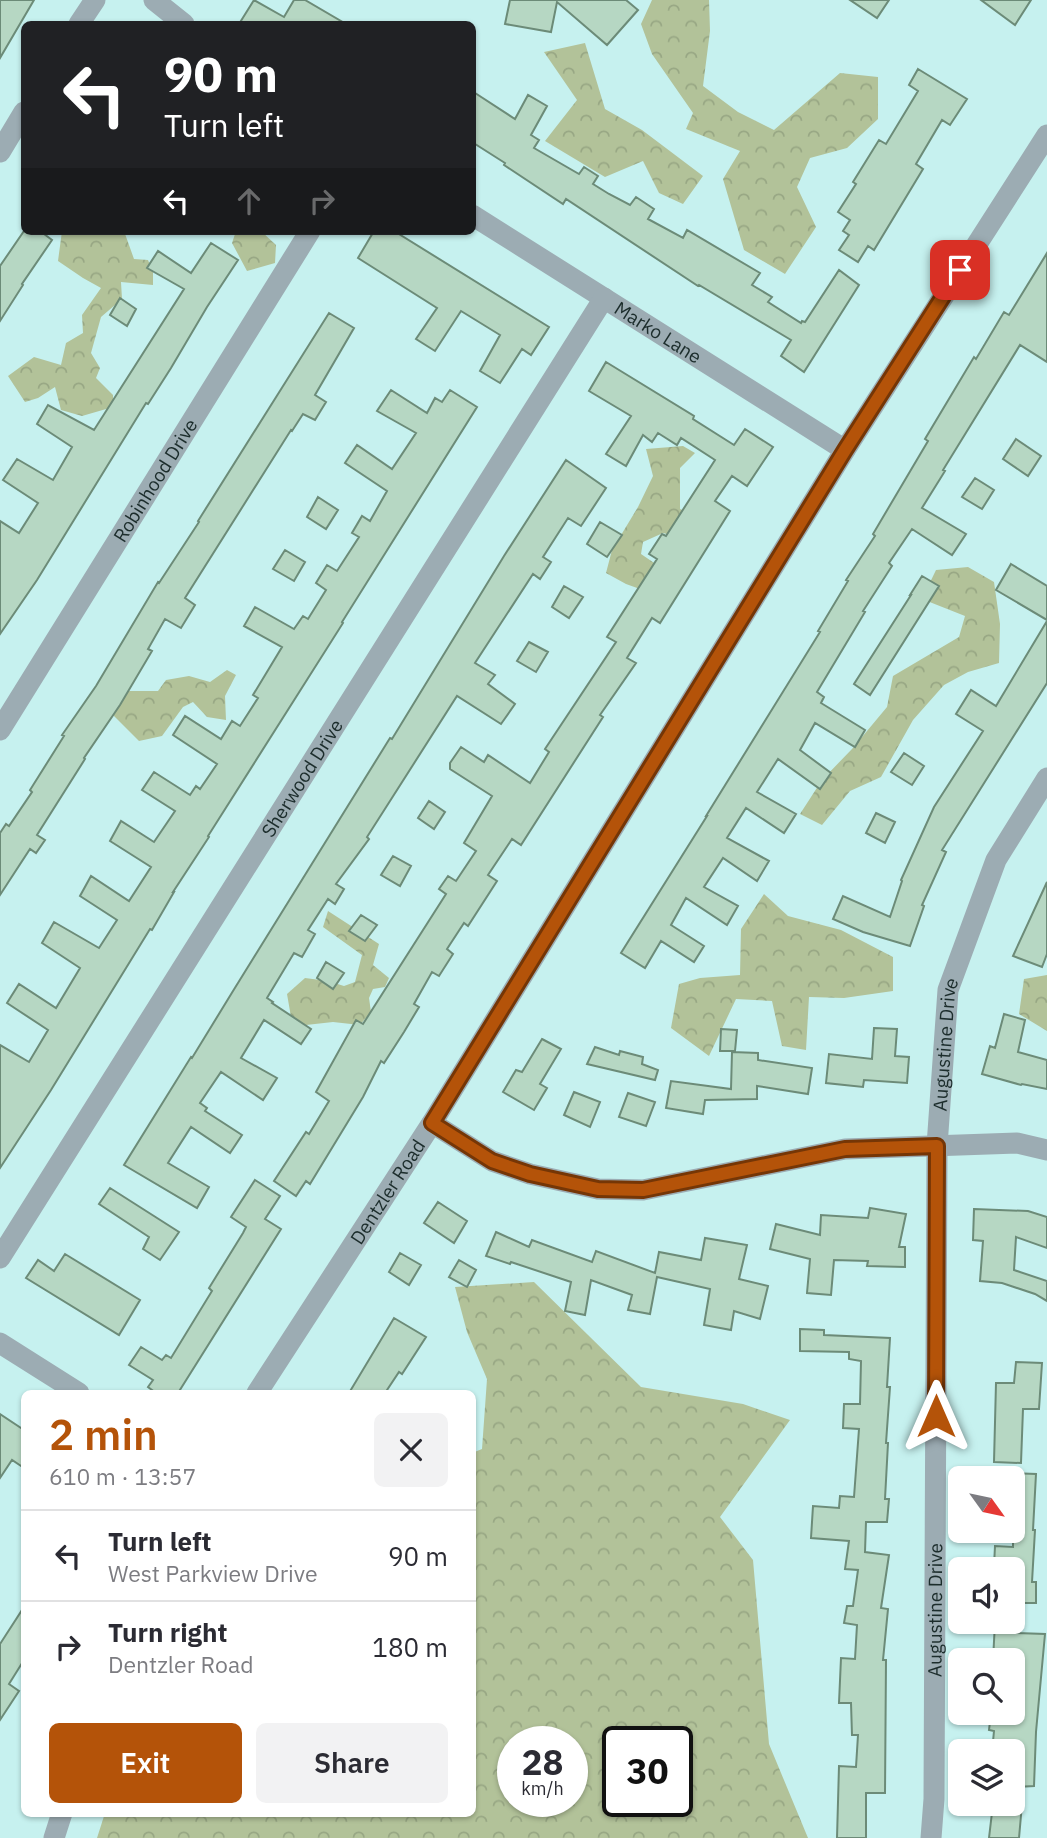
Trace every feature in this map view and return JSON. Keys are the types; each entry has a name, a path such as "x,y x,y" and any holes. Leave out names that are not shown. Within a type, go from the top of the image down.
{"street":[{"path":"81,21 95,0"},
{"path":"154,0 180,21"},
{"path":"0,152 21,117"},
{"name":"Dentzler Road","path":"259,1390 432,1123 845,450 1047,135"},
{"name":"Marko Lane","path":"476,218 845,450"},
{"name":"Robinhood Drive","path":"0,730 308,235"},
{"name":"Sherwood Drive","path":"0,1258 604,298"},
{"name":"Augustine Drive","path":"930,1838 934,1798 937,1146 948,990 996,860 1047,778"},
{"path":"432,1123 492,1161 530,1174 598,1189 643,1190 845,1149 1017,1143 1047,1150"},
{"path":"0,1343 74,1390"},
{"path":"54,1838 61,1817"}],"green space":[{"path":"652,0 709,0 710,31 703,86 738,112 774,130 840,73 878,77 878,119 847,148 810,158 797,187 816,227 785,274 744,250 723,179 740,151 686,129 693,113 652,54 641,24"},
{"path":"585,43 605,109 642,130 703,176 683,204 659,193 643,161 605,177 545,141 577,100 544,52"},
{"path":"61,235 125,235 134,259 148,260 153,272 153,285 121,282 122,299 101,317 91,353 100,368 96,378 113,395 113,407 82,416 61,410 55,387 38,398 25,402 8,376 34,357 61,365 66,343 83,333 82,315 101,288 58,261"},
{"path":"235,235 265,235 276,245 275,263 247,271 232,243"},
{"path":"683,446 695,453 680,468 680,509 695,516 696,542 663,533 643,542 641,554 666,571 651,593 606,573 612,550 653,476 646,449"},
{"path":"968,567 994,582 1000,624 999,663 968,672 944,685 913,720 881,777 850,791 822,825 800,814 822,780 887,707 893,676 959,637 965,616 922,599 936,570"},
{"path":"227,670 236,675 225,696 226,720 207,717 193,702 183,707 162,736 139,741 113,715 122,691 158,691 166,680 189,676 210,682"},
{"path":"764,894 788,916 841,930 893,957 893,991 844,998 809,997 806,1050 782,1046 772,1001 736,999 709,1056 671,1028 679,984 700,978 740,975 741,929"},
{"path":"328,911 379,944 373,965 389,978 385,987 373,989 369,998 371,1012 360,1025 333,1022 306,1025 291,1017 287,994 305,978 344,986 355,982 362,955 323,927"},
{"path":"1047,975 1047,1031 1019,1014 1024,979"},
{"path":"534,1282 641,1387 743,1404 790,1420 720,1517 753,1560 769,1744 808,1838 97,1838 104,1817 476,1817 476,1451 482,1449 487,1379 467,1332 455,1287"}],"building":[{"path":"0,0 34,0 21,21 0,58"},
{"path":"254,0 284,17 294,0 305,0 341,21 241,21"},
{"path":"510,0 626,0 638,10 607,45 557,2 551,32 505,24"},
{"path":"850,0 889,0 877,18"},
{"path":"981,0 1031,0 1015,25"},
{"path":"918,69 967,99 950,125 942,120 916,164 923,169 874,250 868,246 858,262 839,250 849,235 843,231 850,220 838,212 879,140 886,144 918,91 909,85"},
{"path":"476,94 515,119 528,95 547,106 531,135 539,140 534,148 579,174 584,167 598,176 593,184 609,194 630,205 636,197 654,209 648,219 683,238 687,230 760,273 752,285 772,297 768,302 801,323 805,322 839,270 859,285 804,372 781,356 791,340 698,286 566,199 563,204 504,165 505,163 476,145"},
{"path":"21,235 45,235 52,240 0,321 0,266"},
{"path":"372,235 400,235 549,327 531,355 522,349 500,383 480,371 500,335 461,311 435,351 416,339 437,308 358,258"},
{"path":"211,243 238,260 37,580 0,634 0,521 19,533 38,503 3,480 17,459 53,480 72,447 37,424 48,405 94,430 184,289 147,268 158,251 191,273"},
{"path":"1047,253 1047,362 1020,345 922,508 966,534 952,555 912,529 889,563 892,566 817,692 824,697 821,703 865,730 855,747 815,723 800,750 831,773 820,789 778,759 757,792 796,814 784,833 746,808 727,838 769,861 757,881 723,858 704,887 738,906 727,925 686,898 671,925 704,946 694,962 661,941 645,968 621,953 820,632 818,631 848,581 846,580 875,536 873,534 928,441 925,439 974,357 976,359 1004,312 1009,315"},
{"path":"120,298 136,309 127,326 110,315"},
{"path":"329,313 354,328 315,395 326,402 315,420 303,414 291,430 185,598 195,605 181,628 165,619 148,649 152,651 120,705 37,835 45,840 36,853 30,849 0,895 0,833 6,824 9,826 32,792 30,790 64,736 62,735 96,686 158,582 199,522"},
{"path":"606,362 694,416 693,419 734,445 745,429 773,447 747,486 732,476 715,501 730,511 660,623 652,618 627,658 636,663 600,715 603,717 521,845 512,839 488,875 497,881 468,926 464,923 447,949 453,954 439,976 432,972 414,1004 419,1007 404,1032 384,1063 381,1061 363,1097 310,1184 306,1181 296,1196 274,1181 306,1132 309,1134 329,1101 316,1092 356,1020 363,1024 446,894 439,889 448,876 456,881 476,851 464,843 492,796 450,769 450,763 461,747 484,762 488,755 530,783 549,752 545,749 616,642 607,637 657,559 649,554 662,534 666,536 715,460 681,438 677,445 658,433 652,442 643,435 626,466 606,454 631,416 589,391"},
{"path":"391,390 427,413 435,398 442,402 450,390 477,407 173,892 152,930 150,929 0,1168 0,1045 29,1062 48,1030 7,1003 19,984 56,1008 80,968 42,943 54,922 99,948 117,920 80,896 91,876 129,901 151,867 110,841 121,821 154,842 175,811 142,790 154,772 190,795 196,786 200,789 217,764 173,735 185,716 221,739 232,721 240,726 258,698 253,695 282,647 244,626 255,607 294,629 303,616 308,619 326,590 316,583 327,565 337,571 359,537 352,533 362,516 370,521 387,491 345,463 357,445 392,469 416,433 377,411"},
{"path":"1016,439 1041,456 1028,476 1003,459"},
{"path":"566,460 606,488 581,526 568,518 543,557 551,562 540,579 533,574 475,663 495,675 488,684 515,704 501,724 457,696 367,837 369,839 336,884 344,889 335,904 328,899 308,930 315,934 302,957 294,953 267,998 311,1029 301,1044 264,1020 241,1058 277,1078 263,1100 221,1072 200,1103 207,1108 205,1111 242,1135 230,1153 191,1127 168,1163 209,1187 197,1208 124,1165"},
{"path":"975,478 994,490 982,509 962,497"},
{"path":"318,497 338,510 326,529 307,517"},
{"path":"600,522 622,535 607,557 587,544"},
{"path":"285,550 305,562 294,581 273,569"},
{"path":"1011,564 1047,586 1047,620 996,590"},
{"path":"922,576 939,586 870,695 854,684"},
{"path":"564,586 583,597 569,618 552,607"},
{"path":"1047,621 1047,683 942,850 946,852 922,905 924,906 910,946 863,932 833,919 843,896 890,917 901,880 934,807 983,731 956,714 971,690 996,706"},
{"path":"529,642 548,652 536,672 517,661"},
{"path":"904,753 924,766 912,785 891,772"},
{"path":"429,801 445,812 434,829 418,818"},
{"path":"876,813 895,822 885,843 866,833"},
{"path":"393,856 411,866 400,886 381,875"},
{"path":"1047,882 1047,954 1042,967 1013,956"},
{"path":"361,915 377,925 365,941 349,931"},
{"path":"326,962 344,973 333,989 317,978"},
{"path":"1004,1014 1025,1020 1018,1052 1047,1060 1047,1089 982,1074 990,1046 995,1048"},
{"path":"874,1028 897,1029 895,1056 909,1057 907,1083 864,1080 863,1087 826,1083 829,1054 872,1059"},
{"path":"721,1029 737,1030 735,1051 720,1051"},
{"path":"542,1039 561,1049 540,1084 547,1088 534,1110 503,1092 516,1070 522,1072"},
{"path":"595,1047 619,1055 620,1051 643,1057 642,1064 658,1070 655,1080 587,1064"},
{"path":"732,1052 758,1053 758,1060 812,1068 808,1094 757,1086 757,1099 705,1100 703,1114 666,1108 671,1081 731,1089"},
{"path":"574,1092 600,1102 590,1127 564,1115"},
{"path":"628,1093 655,1102 646,1126 619,1117"},
{"path":"255,1180 280,1196 265,1219 281,1229 180,1390 152,1390 148,1387 153,1380 129,1365 141,1347 162,1360 166,1355 171,1358 212,1291 209,1288 246,1227 231,1217"},
{"path":"110,1188 179,1232 160,1260 143,1249 149,1237 99,1204"},
{"path":"438,1202 467,1221 454,1243 424,1223"},
{"path":"870,1208 906,1214 899,1247 905,1247 905,1267 867,1266 868,1261 834,1260 831,1295 807,1293 810,1259 770,1249 776,1224 820,1235 821,1215 868,1218"},
{"path":"974,1209 1028,1211 1047,1217 1047,1248 1016,1237 1014,1270 1047,1281 1047,1301 1002,1283 980,1281 983,1241 973,1240"},
{"path":"496,1232 529,1247 532,1240 592,1262 596,1251 655,1273 659,1252 701,1260 705,1238 747,1245 739,1279 768,1286 760,1319 734,1311 731,1330 704,1325 710,1289 657,1277 650,1314 628,1310 632,1295 591,1280 585,1315 565,1311 571,1282 486,1256"},
{"path":"400,1253 421,1265 409,1285 389,1272"},
{"path":"65,1254 140,1300 119,1335 26,1278 38,1260 54,1271"},
{"path":"459,1260 476,1270 467,1287 449,1277"},
{"path":"394,1318 426,1337 402,1374 399,1372 387,1390 351,1390"},
{"path":"800,1329 824,1330 824,1335 890,1338 885,1499 889,1499 887,1522 866,1522 865,1552 889,1555 881,1608 888,1609 883,1660 886,1660 885,1793 866,1793 866,1838 837,1838 839,1766 856,1767 858,1735 852,1735 851,1703 839,1703 841,1658 855,1659 857,1625 844,1623 847,1606 853,1606 858,1570 845,1569 849,1541 811,1538 813,1506 839,1508 840,1496 854,1497 859,1429 843,1428 844,1404 860,1404 861,1361 849,1359 849,1352 800,1351"},
{"path":"1016,1362 1042,1363 1039,1409 1023,1409 1021,1463 994,1462 996,1383 1014,1383"},
{"path":"0,1414 21,1428 21,1466 12,1460 0,1478"},
{"path":"1026,1474 1036,1474 1032,1582 1036,1582 1036,1603 1025,1603 1025,1557 994,1557 995,1546 1013,1547 1013,1544 1026,1544"},
{"path":"21,1612 21,1665 9,1684 19,1691 0,1720 0,1644"},
{"path":"994,1634 1045,1634 1034,1786 1025,1786 1025,1739 993,1739 994,1731 989,1730 990,1725 1025,1725 1025,1648 994,1648"},
{"path":"992,1816 1021,1816 1019,1838 989,1838"}],"route":[{"path":"936,1416 937,1146 845,1149 643,1190 598,1189 530,1174 492,1161 432,1123 845,450 960,270"}]}
